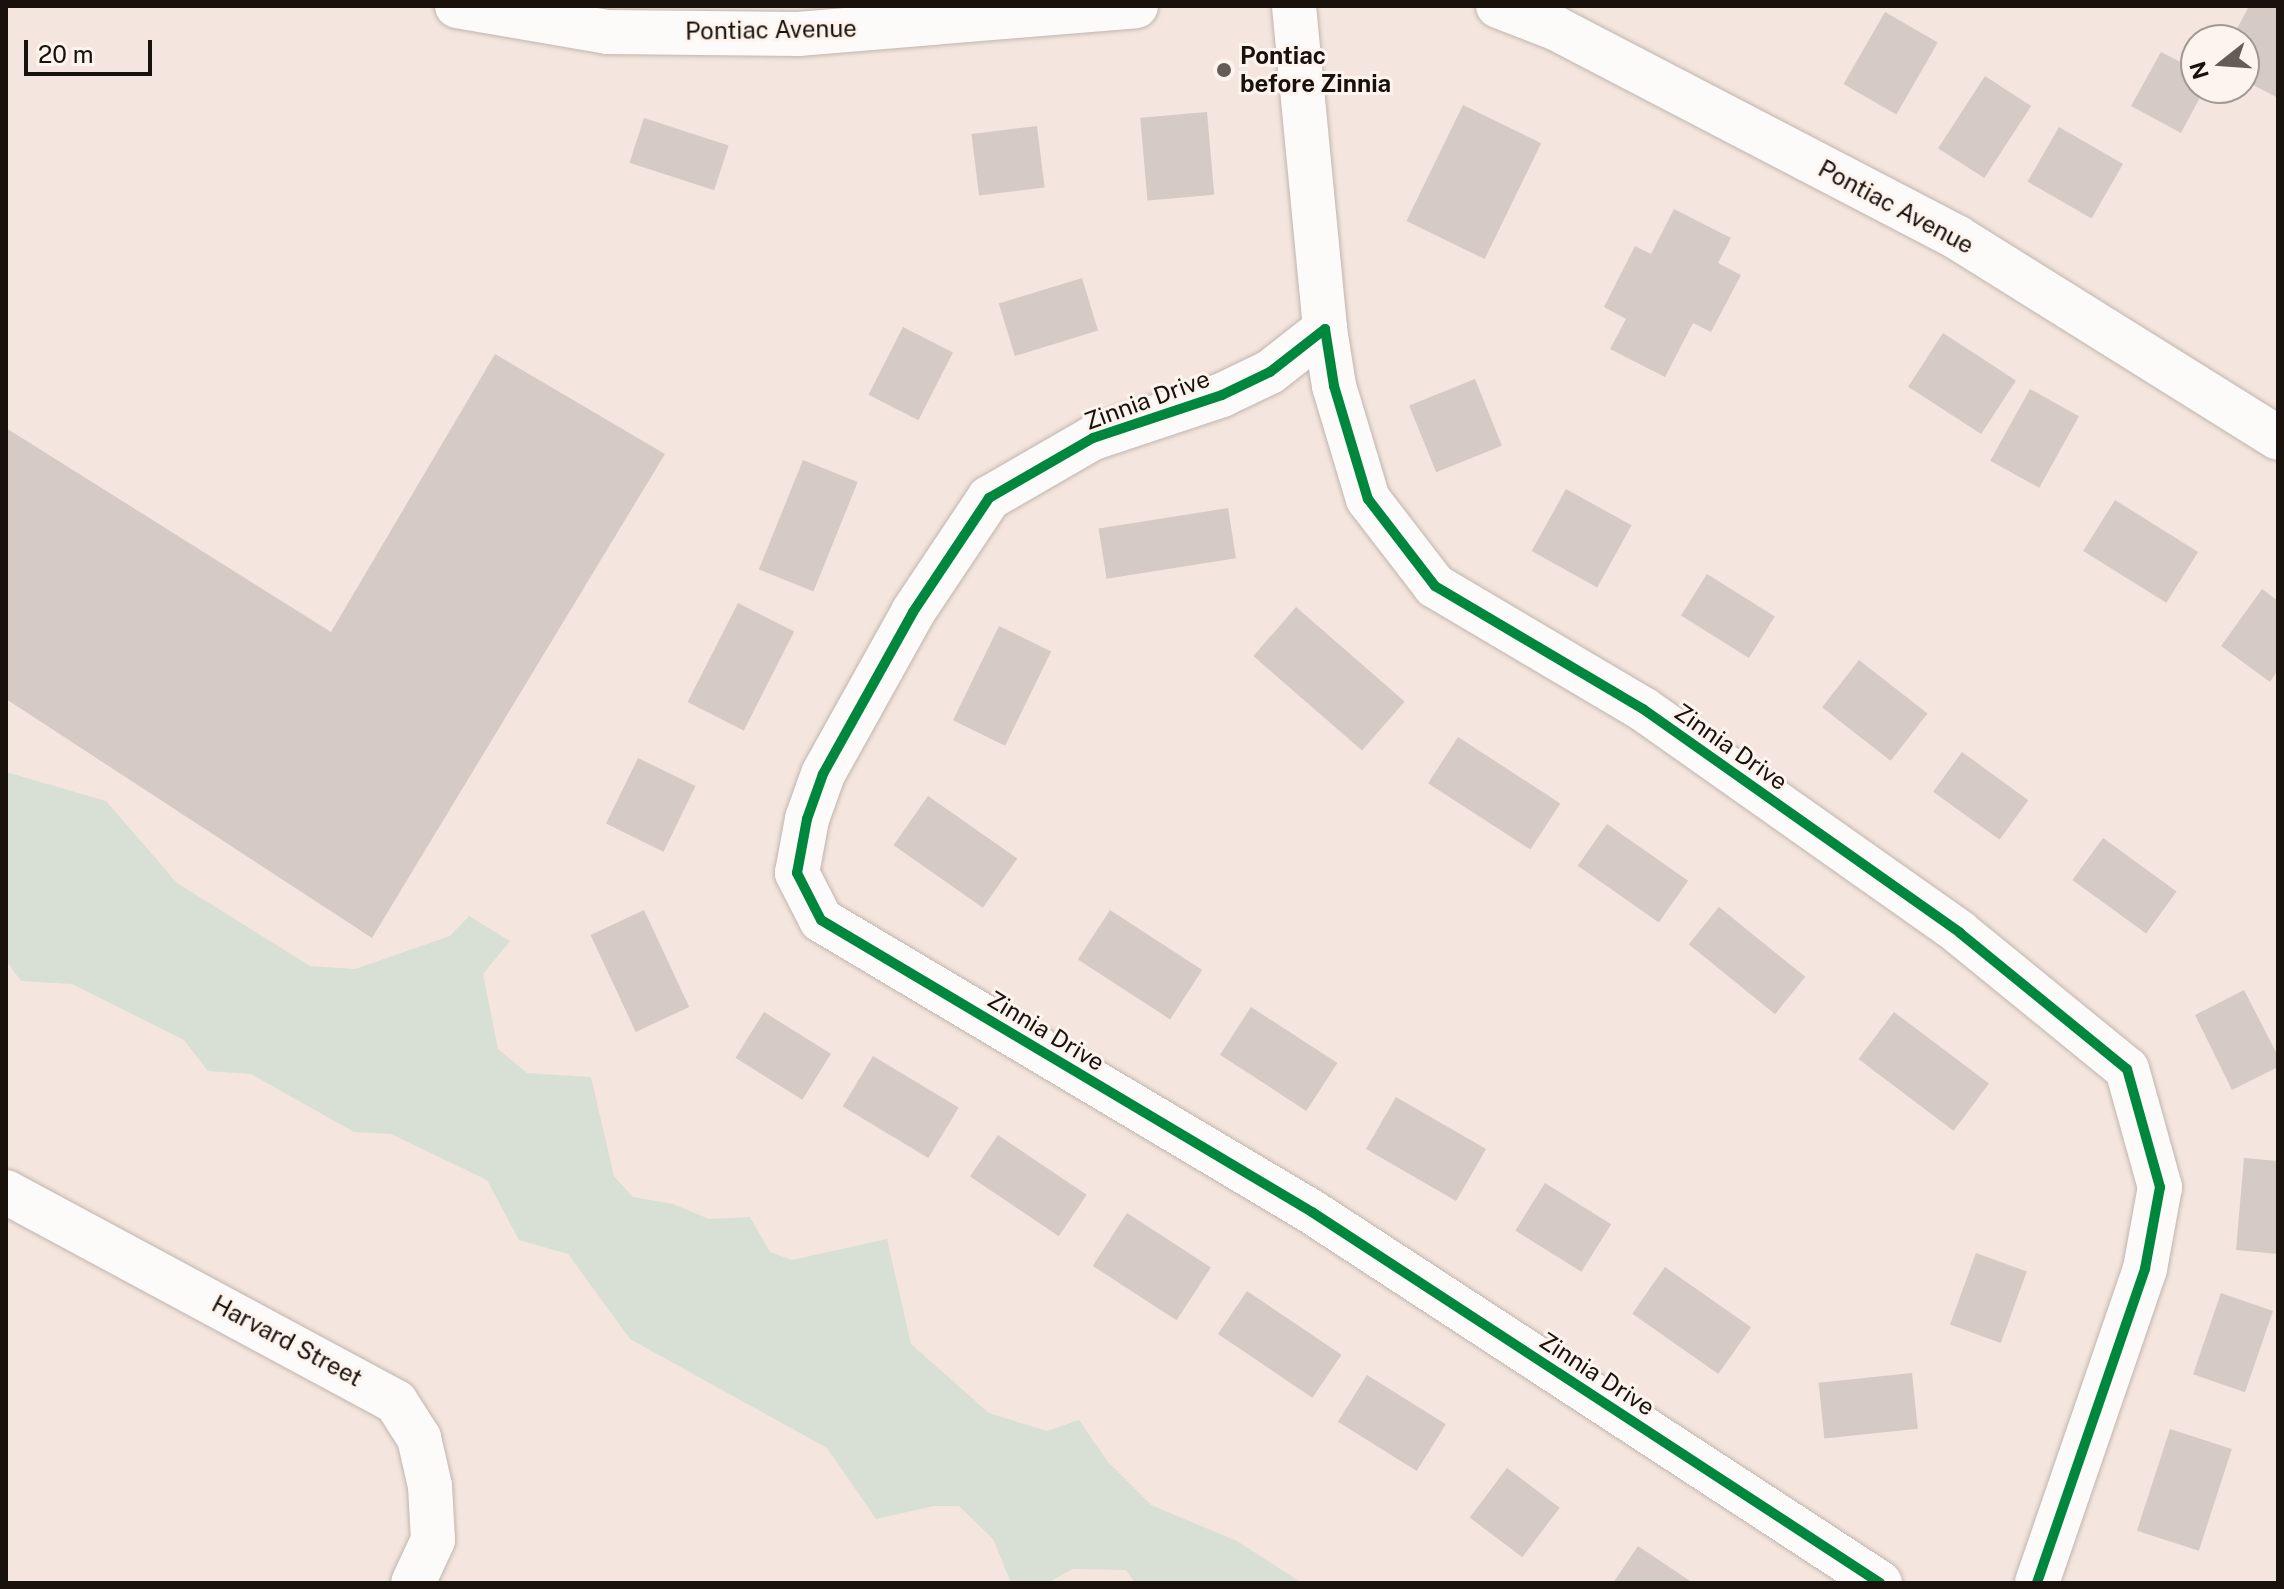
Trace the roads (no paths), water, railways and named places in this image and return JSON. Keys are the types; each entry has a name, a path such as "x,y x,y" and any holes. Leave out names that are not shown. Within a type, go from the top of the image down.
{"street":[{"name":"Pontiac Avenue","path":"457,6 607,32 782,34 1136,6"},
{"name":"Zinnia Drive","path":"1294,6 1325,329 1334,386 1368,499 1435,586 1643,709 1960,933 2127,1069 2160,1187 2145,1269 2037,1583"},
{"name":"Pontiac Avenue","path":"1498,6 1555,28 1958,238 2278,438"},
{"name":"Zinnia Drive","path":"1325,329 1270,372 1222,395 1093,438 989,498 913,612 823,774 807,819 797,873 821,920 1312,1212 1880,1583"},
{"name":"Harvard Street","path":"6,1192 396,1402 419,1438 430,1486 433,1540 413,1583"}],"place":[{"name":"Pontiac before Zinnia","path":"1224,70"}]}
